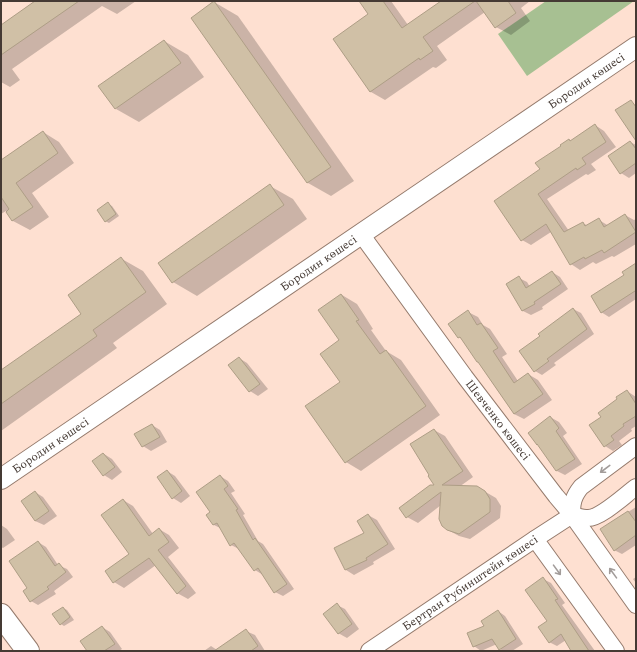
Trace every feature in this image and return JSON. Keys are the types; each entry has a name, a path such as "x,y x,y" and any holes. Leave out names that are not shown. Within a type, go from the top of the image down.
{"main road":[{"path":"1,615 28,651"}],"street":[{"name":"Бородин көшесі","path":"1,479 636,47"},
{"name":"Шевченко көшесі","path":"361,234 465,377 572,515 636,605"},
{"path":"636,446 581,487 574,495 572,515 588,518 594,516 604,511 636,487"},
{"name":"Бертран Рубинштейн көшесі","path":"369,651 572,515"},
{"path":"535,539 616,651"}],"green space":[{"path":"546,1 634,1 527,76 498,34"}],"building":[{"path":"35,1 79,1 1,55 1,25"},
{"path":"214,1 331,167 307,183 191,18"},
{"path":"359,1 383,1 402,28 441,1 475,1 423,37 433,51 420,60 419,58 370,92 333,39 368,14"},
{"path":"476,1 508,1 516,13 495,28"},
{"path":"164,40 181,63 115,109 98,86"},
{"path":"631,100 636,107 636,141 615,110"},
{"path":"595,124 606,142 582,158 586,164 577,170 576,168 538,194 564,232 583,222 585,226 599,218 604,227 625,214 636,232 604,253 602,250 585,259 584,257 570,265 546,224 521,241 494,201 540,169 535,163 569,139 570,141"},
{"path":"43,131 58,153 16,183 33,207 12,221 6,212 9,209 1,197 1,160"},
{"path":"630,141 636,149 636,163 620,174 608,156"},
{"path":"270,184 284,205 172,283 158,263"},
{"path":"108,202 116,214 105,222 97,210"},
{"path":"121,257 146,292 93,330 97,336 1,404 1,370 81,314 68,295"},
{"path":"636,263 636,293 635,291 601,313 591,296 624,275 622,272"},
{"path":"552,271 561,284 534,302 535,304 522,311 506,284 519,276 526,288"},
{"path":"341,294 359,320 356,321 380,354 386,350 426,406 345,463 305,406 340,382 320,354 339,340 318,310"},
{"path":"573,308 587,329 547,359 549,361 534,372 519,351 540,336 538,334"},
{"path":"468,310 477,325 481,323 498,348 493,351 514,383 528,373 543,394 514,414 460,337 458,338 448,324"},
{"path":"239,357 260,384 249,392 228,365"},
{"path":"627,390 636,404 636,416 623,424 624,426 611,436 614,440 604,447 589,425 601,417 598,413 617,399 616,397"},
{"path":"550,416 559,428 556,431 575,459 556,471 528,433"},
{"path":"152,424 160,437 142,447 134,434"},
{"path":"434,429 463,471 442,485 477,486 485,491 490,499 490,512 459,534 447,530 442,526 439,519 441,492 406,518 399,508 430,485 434,485 410,444"},
{"path":"103,453 115,467 103,476 92,461"},
{"path":"167,470 182,491 172,499 157,477"},
{"path":"220,475 228,486 224,489 238,509 236,510 253,540 255,538 287,584 274,593 258,568 254,571 234,543 230,546 217,523 213,525 206,515 210,512 196,492"},
{"path":"35,491 49,511 35,521 21,501"},
{"path":"123,499 149,536 159,528 169,542 158,550 186,586 177,594 149,558 113,583 105,571 129,554 101,515"},
{"path":"628,511 636,522 636,535 614,551 600,529"},
{"path":"368,514 388,544 366,558 367,560 345,570 334,548 364,533 357,521"},
{"path":"38,541 55,566 59,563 66,572 47,587 49,589 30,602 23,591 27,588 9,561"},
{"path":"543,577 558,599 555,600 589,651 571,651 561,634 549,643 538,627 547,621 525,590"},
{"path":"337,603 352,624 338,634 323,614"},
{"path":"63,607 70,617 60,625 52,614"},
{"path":"498,610 516,639 499,650 492,639 473,647 467,633 484,626 481,621"},
{"path":"102,626 115,644 104,651 87,651 80,641"},
{"path":"246,629 258,646 251,651 214,651"}]}
